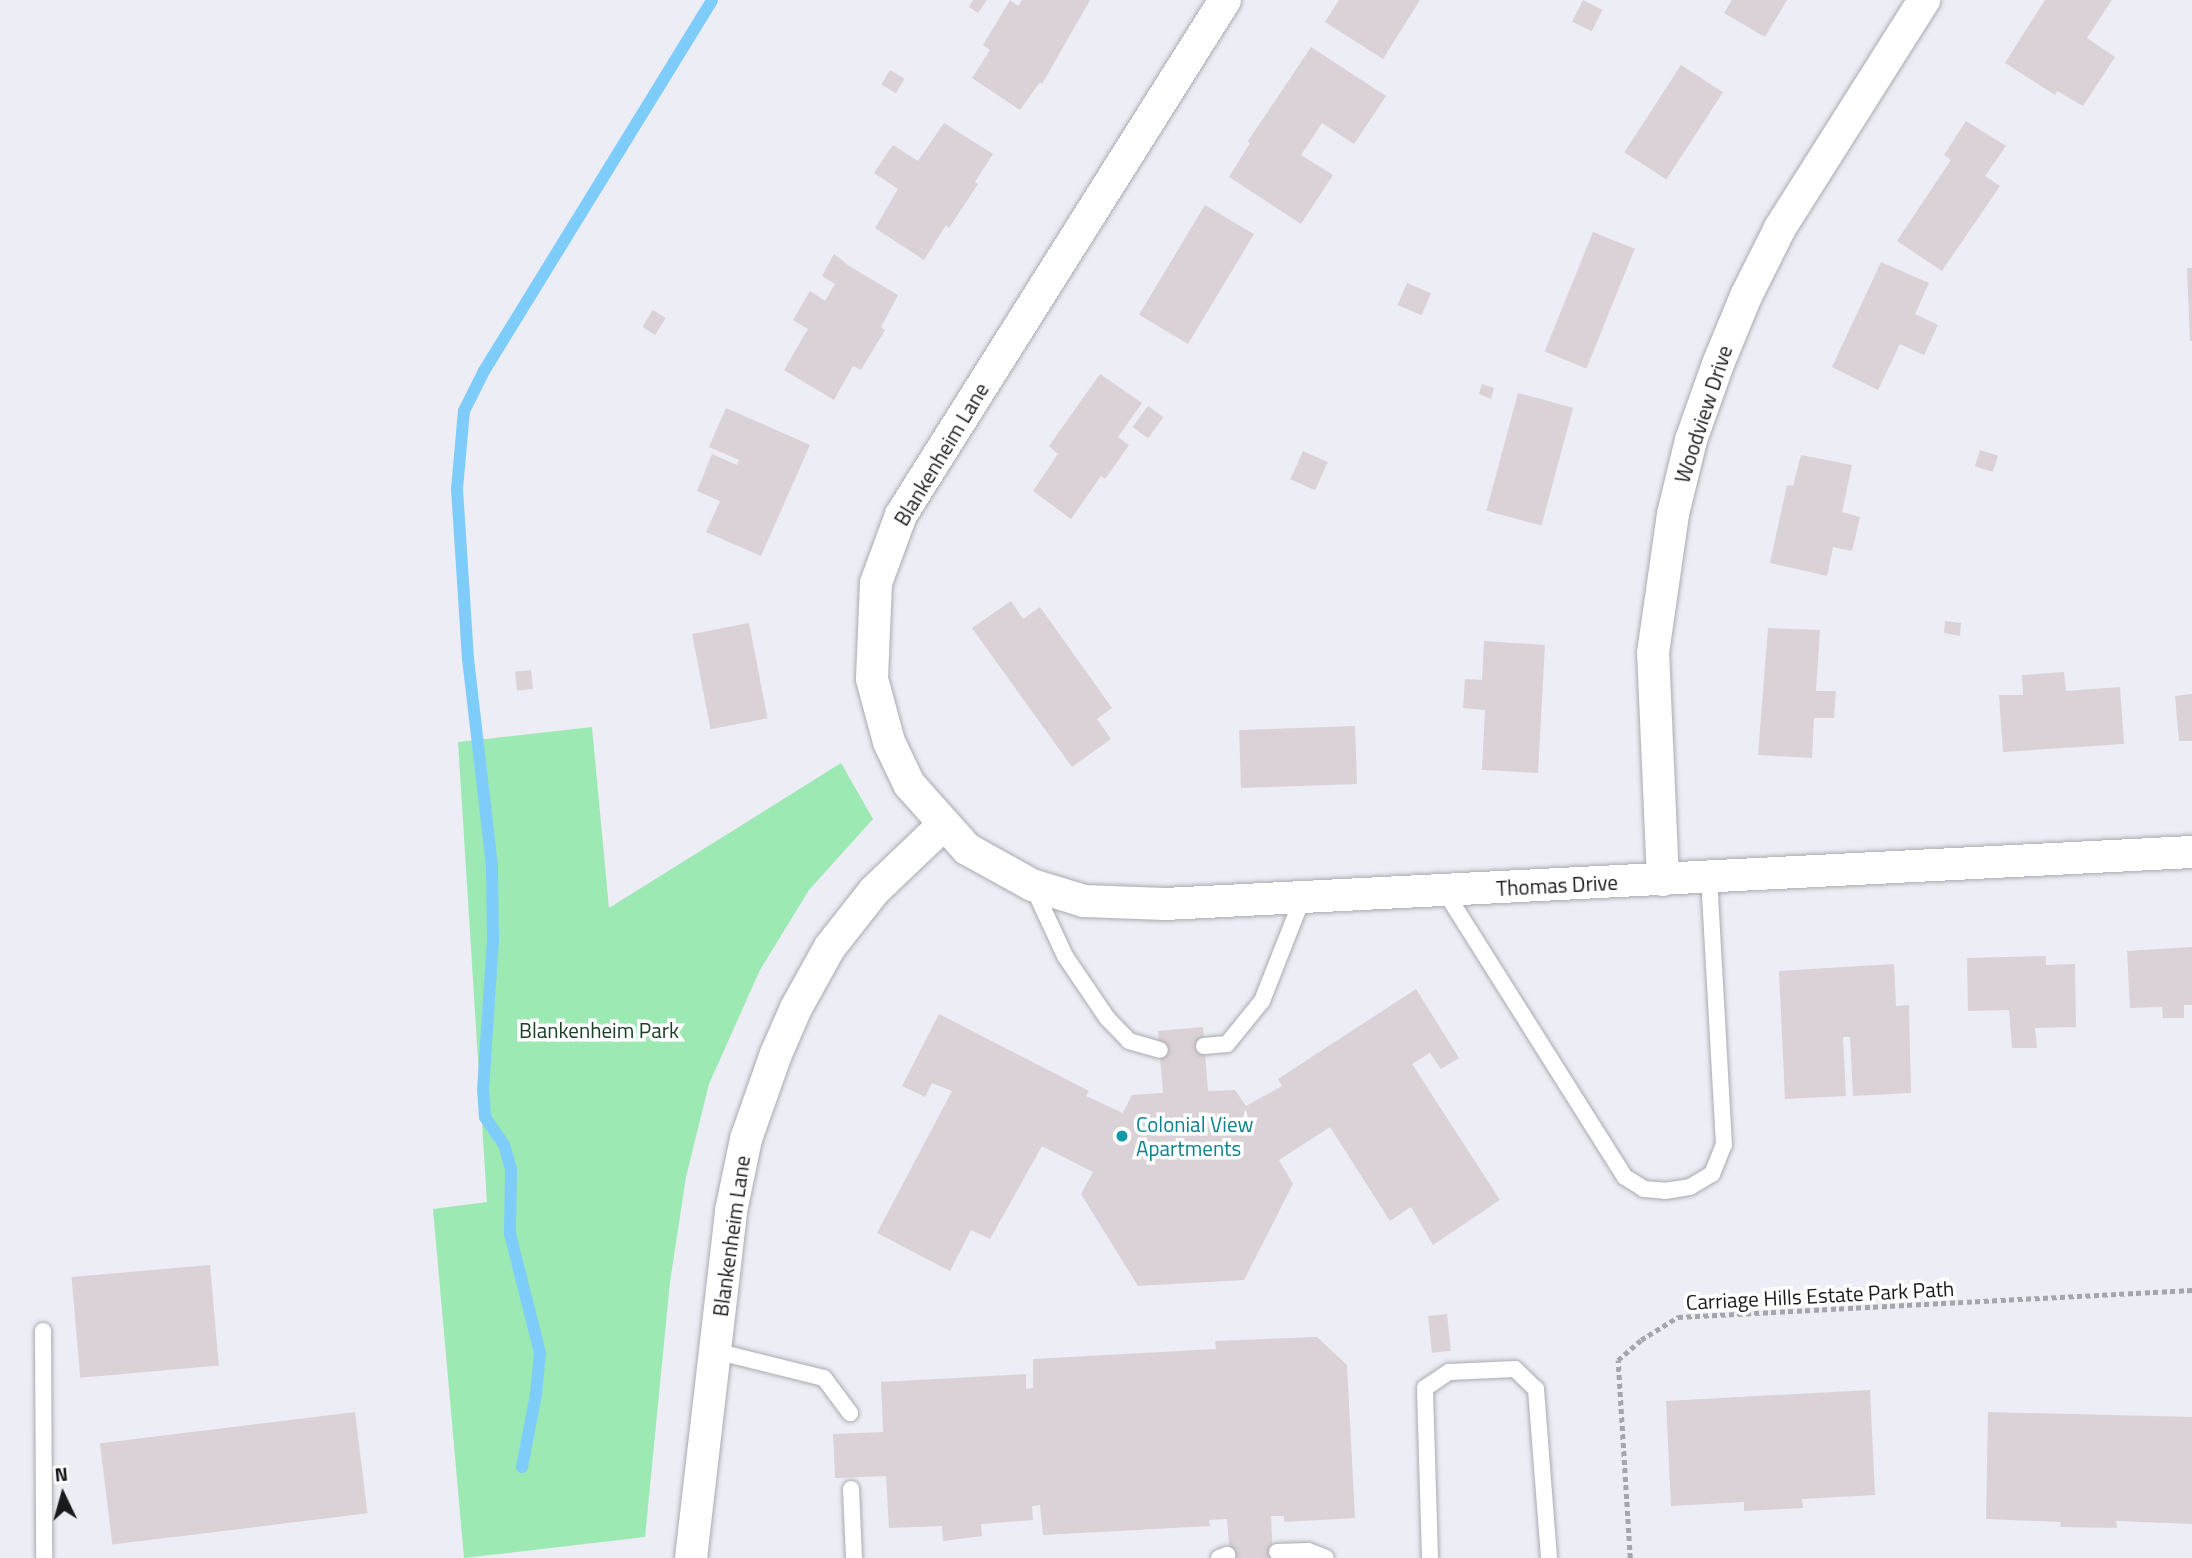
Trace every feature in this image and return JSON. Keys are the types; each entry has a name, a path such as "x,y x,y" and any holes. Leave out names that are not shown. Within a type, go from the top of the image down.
{"street":[{"name":"Blankenheim Lane","path":"691,1558 731,1211 746,1139 776,1054 796,1008 830,947 874,891 943,825 909,783 889,742 872,679 876,583 901,515 1225,0"},
{"name":"Woodview Drive","path":"1663,880 1653,653 1673,514 1691,440 1732,330 1780,228 1924,0"},
{"name":"Thomas Drive","path":"943,825 967,849 1032,885 1084,901 1165,904 2192,852"}],"lane":[{"path":"1444,890 1625,1177 1644,1189 1665,1191 1689,1187 1712,1174 1724,1145 1709,878"},
{"path":"1032,885 1065,956 1107,1017 1129,1041 1160,1050"},
{"path":"1204,1046 1227,1044 1262,1001 1303,897"},
{"path":"43,1331 44,1558"},
{"path":"715,1351 824,1378 850,1413"},
{"path":"1430,1558 1425,1388 1449,1372 1515,1369 1536,1389 1549,1558"},
{"path":"851,1489 854,1558"},
{"path":"1277,1552 1308,1551 1326,1558"}],"path":[{"name":"Carriage Hills Estate Park Path","path":"1630,1558 1618,1360 1642,1340 1678,1317 2192,1290"}],"green space":[{"name":"Blankenheim Park","path":"592,727 609,908 841,763 873,819 809,890 760,970 709,1084 686,1177 670,1282 645,1537 464,1558 433,1209 487,1202 458,742"}],"building":[{"path":"973,0 987,0 978,13 969,7"},
{"path":"1010,0 1018,6 1022,0 1090,0 1042,84 1040,82 1020,110 972,78 990,50 983,45"},
{"path":"1339,0 1420,0 1383,59 1325,22"},
{"path":"1583,0 1603,10 1592,31 1572,21"},
{"path":"1732,0 1787,0 1765,37 1724,13"},
{"path":"2045,0 2112,0 2087,38 2115,57 2083,106 2057,91 2055,95 2005,63"},
{"path":"1311,47 1386,96 1354,144 1322,123 1301,155 1333,175 1301,224 1229,177 1250,143 1248,141"},
{"path":"1681,65 1723,92 1666,179 1624,152"},
{"path":"890,70 905,79 896,93 881,85"},
{"path":"1966,121 2006,146 1985,176 2000,186 1942,271 1897,241 1951,160 1944,155"},
{"path":"944,123 993,154 975,182 978,184 949,228 946,225 924,260 875,228 898,189 874,173 893,145 918,161"},
{"path":"1205,205 1254,234 1188,344 1139,315"},
{"path":"1593,232 1635,249 1586,368 1545,352"},
{"path":"834,254 898,295 881,327 885,330 861,370 853,366 834,400 784,370 808,329 793,320 810,291 825,301 835,284 822,276"},
{"path":"1881,262 1929,283 1915,314 1938,325 1924,355 1900,344 1878,390 1832,367"},
{"path":"2187,268 2192,268 2192,341 2190,341"},
{"path":"1407,283 1431,293 1422,315 1398,305"},
{"path":"653,310 666,318 655,335 642,327"},
{"path":"1100,374 1142,403 1118,437 1129,445 1105,479 1101,476 1071,519 1033,491 1058,454 1049,446"},
{"path":"1482,384 1494,388 1491,399 1479,394"},
{"path":"1518,393 1573,408 1541,526 1486,511"},
{"path":"1148,406 1163,417 1148,438 1133,427"},
{"path":"726,408 810,445 761,556 706,532 720,501 697,491 712,454 737,465 739,460 709,447"},
{"path":"1980,450 1998,456 1993,472 1975,466"},
{"path":"1303,451 1328,462 1315,490 1290,479"},
{"path":"1801,455 1852,465 1842,512 1860,517 1852,551 1833,547 1827,576 1770,563 1787,485 1793,486"},
{"path":"1011,601 1023,619 1040,607 1112,708 1097,719 1111,739 1072,767 972,628"},
{"path":"1945,621 1961,623 1960,636 1944,633"},
{"path":"749,623 768,718 711,729 692,634"},
{"path":"1768,628 1820,630 1816,691 1836,691 1834,718 1814,718 1812,758 1758,755"},
{"path":"1484,641 1545,645 1538,773 1482,770 1485,710 1463,708 1465,679 1482,680"},
{"path":"531,670 533,689 517,691 515,672"},
{"path":"2064,672 2066,691 2120,687 2124,744 2003,752 1999,695 2023,695 2022,675"},
{"path":"2192,694 2192,741 2179,741 2175,696"},
{"path":"1355,726 1357,784 1241,788 1239,730"},
{"path":"2192,947 2192,1005 2184,1005 2184,1018 2163,1018 2162,1007 2130,1008 2127,951"},
{"path":"2046,956 2046,965 2075,964 2076,1027 2035,1028 2037,1048 2012,1048 2009,1010 1968,1011 1967,958"},
{"path":"1894,964 1896,1006 1909,1005 1911,1093 1853,1096 1850,1037 1843,1037 1846,1096 1785,1099 1779,971"},
{"name":"Colonial View Apartments","path":"1416,989 1459,1058 1441,1069 1430,1053 1412,1064 1500,1200 1433,1245 1411,1207 1390,1221 1330,1127 1279,1160 1293,1184 1244,1280 1138,1286 1081,1194 1093,1172 1042,1146 990,1239 971,1230 950,1271 877,1233 952,1091 932,1083 925,1097 902,1086 939,1014 1089,1091 1086,1096 1123,1113 1132,1095 1163,1093 1158,1031 1203,1027 1208,1091 1235,1090 1246,1106 1282,1086 1278,1079"},
{"path":"210,1265 219,1366 80,1378 72,1277"},
{"path":"1447,1314 1451,1351 1432,1353 1428,1316"},
{"path":"1317,1337 1347,1365 1355,1518 1284,1522 1284,1516 1271,1516 1273,1558 1230,1558 1227,1519 1209,1520 1210,1526 1043,1535 1040,1505 1032,1506 1033,1520 981,1524 982,1536 943,1541 942,1526 889,1528 886,1476 835,1478 833,1434 883,1432 881,1382 1026,1374 1026,1389 1033,1388 1033,1359 1216,1349 1215,1341"},
{"path":"1870,1390 1875,1495 1802,1499 1803,1508 1744,1511 1744,1502 1671,1506 1666,1401"},
{"path":"355,1412 367,1513 112,1545 100,1443"},
{"path":"1988,1412 2192,1417 2192,1524 2116,1521 2117,1528 2060,1527 2061,1522 1986,1519"}],"waterway":[{"path":"522,1467 536,1394 540,1353 510,1234 511,1169 504,1145 485,1117 483,1090 493,941 492,866 468,659 457,489 464,411 484,371 712,0"}],"place":[{"name":"Colonial View Apartments","path":"1122,1136"}]}
